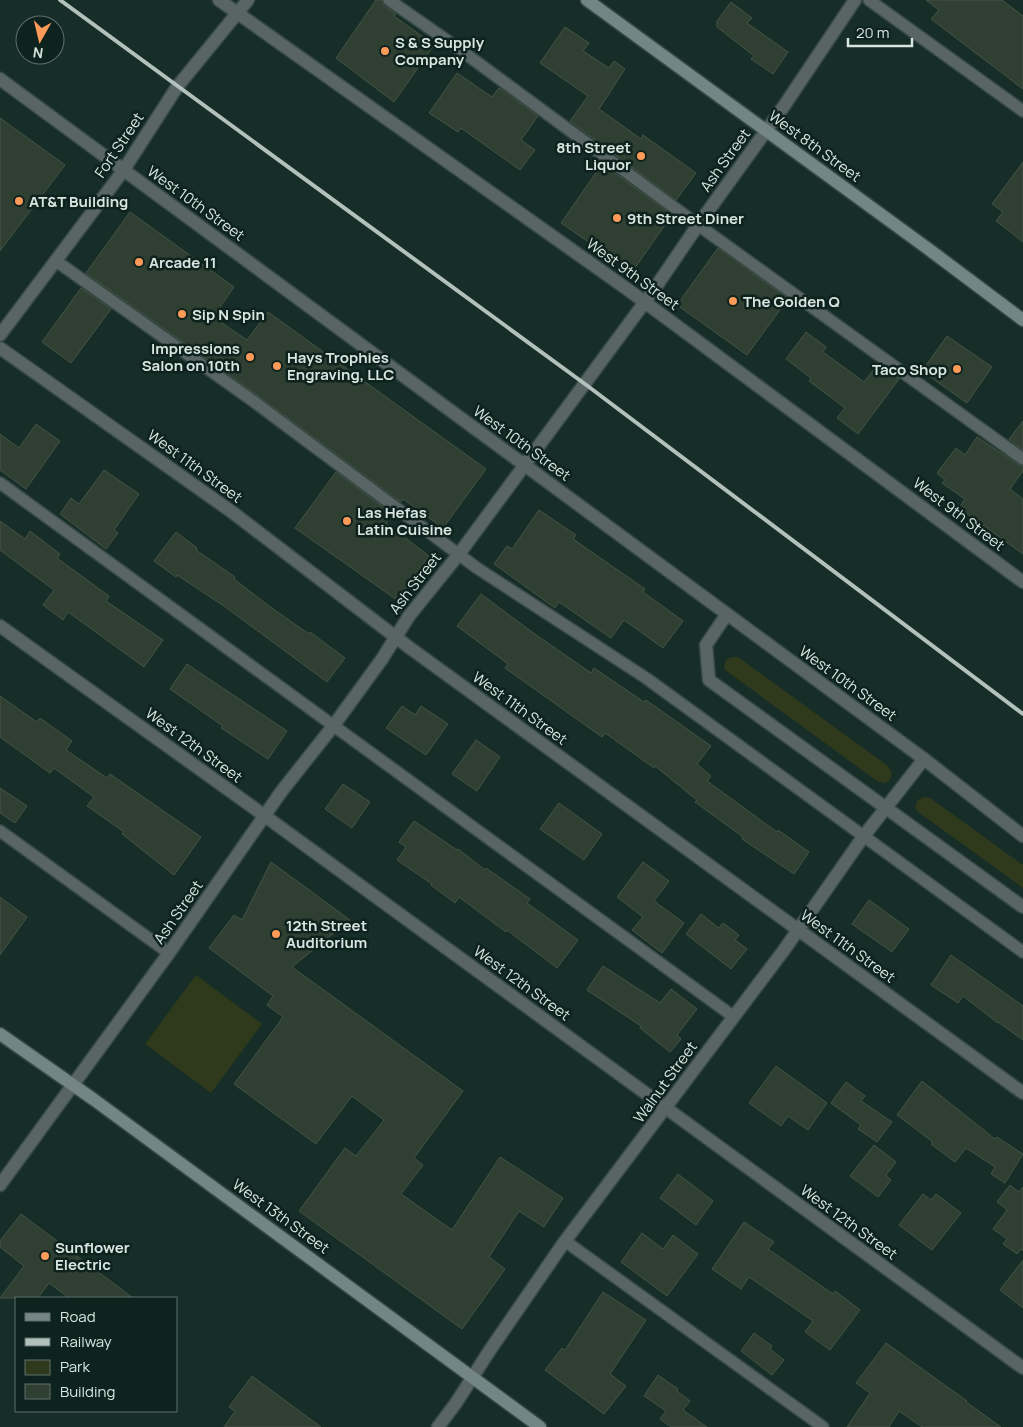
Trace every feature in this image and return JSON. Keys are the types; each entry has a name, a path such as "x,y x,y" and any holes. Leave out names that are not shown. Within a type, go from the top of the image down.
{"street":[{"name":"West 9th Street","path":"219,0 645,302 1023,582"},
{"name":"Fort Street","path":"0,334 123,171 177,87 248,0"},
{"name":"West 8th Street","path":"587,0 1023,320"},
{"name":"Ash Street","path":"0,1185 169,953 281,792 334,725 382,659 408,616 459,554 645,302 766,131 855,0"},
{"name":"West 10th Street","path":"0,79 924,759 1023,836"},
{"name":"West 11th Street","path":"0,348 232,512 395,637 798,931 1023,1092"},
{"path":"727,614 706,645 709,680 1023,906"},
{"name":"West 12th Street","path":"0,626 1023,1368"},
{"name":"Walnut Street","path":"438,1427 565,1241 798,931 863,837 924,759"},
{"name":"West 13th Street","path":"0,1034 109,1110 540,1427"}],"lane":[{"path":"389,0 1023,458"},
{"path":"869,0 1023,111"},
{"path":"56,261 249,398 480,570 646,678 1023,952"},
{"path":"0,483 734,1017"},
{"path":"0,831 169,953"},
{"path":"565,1241 823,1427"}],"green space":[{"path":"738,657 888,766 892,773 889,781 884,783 877,781 725,670 724,666 727,659"},
{"path":"924,797 930,798 1023,865 1023,888 917,811 915,806 918,800"},
{"path":"196,975 262,1024 211,1093 145,1044"}],"building":[{"name":"S & S Supply Company","path":"376,0 382,0 384,6 396,14 394,16 434,45 394,102 336,58"},
{"path":"926,0 1002,0 1023,16 1023,89 931,19 939,10"},
{"path":"731,2 752,18 747,23 788,52 773,74 751,59 754,56 717,27 717,21"},
{"path":"565,27 589,43 583,51 609,68 614,61 625,69 599,109 641,139 643,135 696,173 676,200 570,121 588,96 540,63"},
{"path":"457,73 492,97 499,88 538,116 521,140 535,150 520,170 461,128 458,132 429,113"},
{"name":"AT&T Building","path":"0,118 65,165 0,251"},
{"path":"1023,162 1023,242 996,221 1003,212 992,204"},
{"name":"9th Street Diner","path":"602,164 672,215 632,272 561,223"},
{"path":"130,212 234,287 213,317 247,340 268,312 486,469 443,528 403,499 401,502 253,392 86,273"},
{"name":"The Golden Q","path":"718,248 788,299 747,355 677,305"},
{"path":"81,288 111,309 71,363 42,342"},
{"path":"806,332 826,347 823,352 864,382 878,364 899,379 858,434 837,418 845,408 809,381 811,378 786,359"},
{"name":"Taco Shop","path":"947,336 992,367 967,403 922,371"},
{"path":"1023,421 1023,450 1009,439"},
{"path":"36,424 60,441 26,489 0,470 0,434 19,448"},
{"path":"977,437 1023,466 1023,471 1010,489 1023,499 1023,554 959,508 965,499 942,483 945,480 937,473 956,448 965,455"},
{"path":"104,470 139,494 114,530 118,533 106,549 60,514 71,498 79,504"},
{"name":"Las Hefas Latin Cuisine","path":"336,472 392,514 386,523 429,556 397,600 295,528"},
{"path":"539,510 576,535 573,539 645,589 643,592 683,621 663,648 624,620 611,638 559,602 555,608 494,564 507,546 512,549"},
{"path":"0,521 25,539 30,531 60,554 57,558 109,596 106,601 163,640 144,667 68,612 63,620 43,605 54,590 0,550"},
{"path":"176,532 197,548 196,550 235,577 234,579 269,606 309,634 310,632 345,658 327,682 224,606 177,575 176,577 154,561"},
{"path":"481,594 591,673 594,668 644,702 646,700 711,746 697,764 711,776 707,781 777,832 778,830 809,852 794,874 742,839 743,837 695,802 697,800 655,766 654,768 605,733 602,737 505,668 508,664 457,626"},
{"path":"187,664 287,731 268,759 221,728 223,726 170,689"},
{"path":"0,696 37,722 40,718 72,741 66,750 107,778 110,774 201,837 174,875 122,834 124,832 87,806 94,797 54,768 50,773 0,737"},
{"path":"402,706 415,715 421,706 448,724 426,755 386,728"},
{"path":"476,740 500,757 477,791 452,774"},
{"path":"343,784 370,802 352,828 325,809"},
{"path":"0,788 27,806 15,823 0,813"},
{"path":"559,803 602,834 584,860 540,829"},
{"path":"414,821 530,899 527,903 578,940 557,968 459,897 455,903 432,884 397,860 406,847 399,842"},
{"path":"271,862 350,920 292,967 463,1091 414,1158 423,1165 401,1194 452,1230 500,1157 563,1198 544,1227 519,1211 489,1257 505,1269 462,1329 299,1211 345,1148 356,1156 384,1120 352,1096 316,1144 234,1084 283,1017 267,1005 273,996 209,948 234,915 242,920"},
{"path":"643,862 669,881 654,901 684,923 662,953 632,930 643,917 617,897"},
{"path":"0,897 27,917 0,955"},
{"path":"869,900 909,929 892,952 852,924"},
{"path":"701,914 719,928 723,923 739,935 735,940 747,949 731,969 686,934"},
{"path":"951,955 1023,1006 1023,1040 963,996 958,1003 931,985"},
{"path":"603,966 660,1003 671,989 697,1009 677,1035 681,1039 670,1052 640,1028 641,1026 587,990"},
{"path":"776,1066 827,1103 808,1130 788,1116 781,1126 749,1103"},
{"path":"922,1081 995,1139 997,1137 1023,1154 1005,1183 991,1174 995,1167 966,1148 955,1162 931,1144 933,1142 897,1115"},
{"path":"846,1082 865,1096 861,1101 892,1122 877,1142 858,1129 861,1125 831,1103"},
{"path":"874,1145 896,1162 886,1175 891,1180 878,1197 850,1176"},
{"path":"678,1174 713,1201 696,1225 660,1198"},
{"path":"1010,1185 1019,1192 1023,1187 1023,1251 1021,1249 1017,1254 1003,1244 1007,1239 993,1229 1007,1210 997,1202"},
{"path":"923,1194 931,1200 936,1194 961,1213 932,1250 899,1225"},
{"name":"Sunflower Electric","path":"21,1214 132,1297 68,1297 49,1283 39,1297 0,1298 24,1266 0,1247 0,1241"},
{"path":"744,1222 774,1242 768,1249 833,1294 835,1291 860,1310 830,1350 805,1332 813,1321 749,1277 741,1289 712,1269"},
{"path":"642,1233 663,1249 673,1235 698,1254 667,1296 621,1262"},
{"path":"1023,1260 1023,1308 1000,1290"},
{"path":"603,1292 646,1320 610,1374 626,1386 604,1414 545,1370 562,1348 565,1350"},
{"path":"754,1333 772,1346 770,1349 784,1360 772,1375 741,1351"},
{"path":"886,1343 1001,1427 922,1427 899,1411 889,1427 847,1427 870,1393 856,1383"},
{"path":"658,1375 678,1389 677,1391 690,1401 683,1410 707,1427 671,1427 660,1419 666,1411 644,1396"},
{"path":"252,1376 321,1427 224,1427 235,1411 229,1407"}],"railway":[{"path":"60,0 585,384 1023,714"}],"place":[{"name":"S & S Supply Company","path":"385,51"},
{"name":"8th Street Liquor","path":"641,156"},
{"name":"AT&T Building","path":"19,201"},
{"name":"9th Street Diner","path":"617,218"},
{"name":"Arcade 11","path":"139,262"},
{"name":"The Golden Q","path":"733,301"},
{"name":"Sip N Spin","path":"182,314"},
{"name":"Impressions Salon on 10th","path":"250,357"},
{"name":"Hays Trophies Engraving, LLC","path":"277,366"},
{"name":"Taco Shop","path":"957,369"},
{"name":"Las Hefas Latin Cuisine","path":"347,521"},
{"name":"12th Street Auditorium","path":"276,934"},
{"name":"Sunflower Electric","path":"45,1256"}]}
